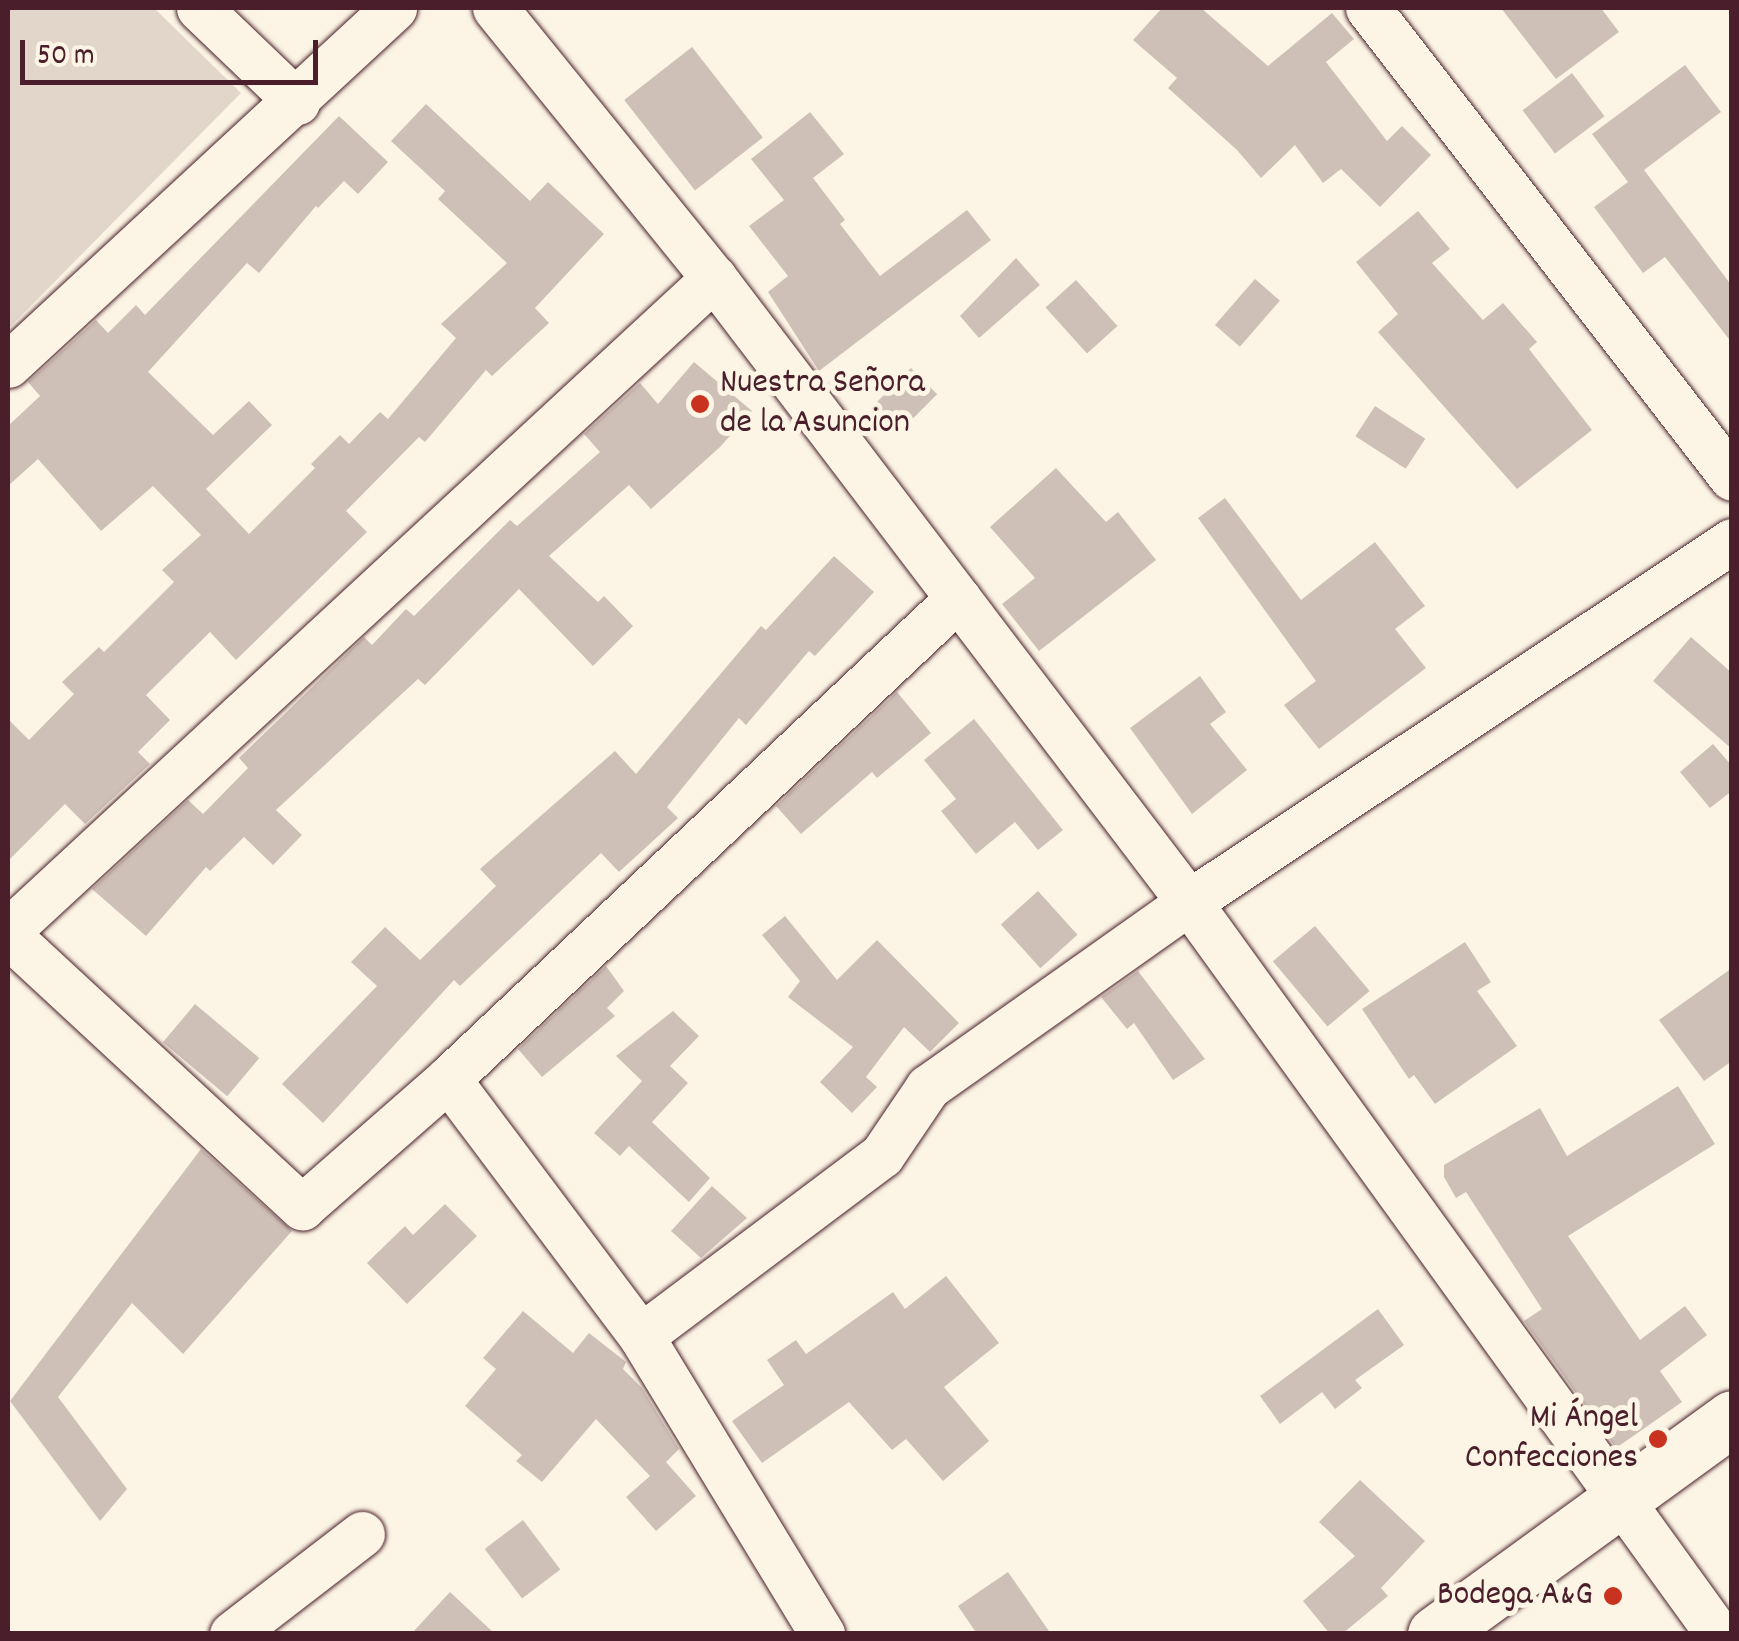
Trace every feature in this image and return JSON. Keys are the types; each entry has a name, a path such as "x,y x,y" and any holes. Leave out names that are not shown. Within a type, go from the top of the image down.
{"main road":[{"path":"1435,1634 1732,1418"}],"street":[{"path":"199,8 297,102"},
{"path":"8,366 394,8"},
{"path":"495,8 714,278 1189,902 1718,1634"},
{"path":"1368,8 1732,478"},
{"path":"714,278 8,933 302,1207 448,1079 958,598"},
{"path":"641,1336 882,1155 928,1087 1189,902 1732,541"},
{"path":"448,1079 641,1336 822,1634"},
{"path":"232,1634 362,1534"}],"shaded area":[{"path":"8,8 154,8 241,93 8,329"}],"building":[{"path":"1162,8 1201,8 1268,66 1332,13 1354,39 1326,62 1387,141 1402,126 1431,155 1380,207 1341,169 1323,183 1295,145 1261,178 1237,150 1168,88 1177,78 1133,40"},
{"path":"1501,8 1601,8 1619,32 1556,79"},
{"path":"692,47 763,138 695,191 624,100"},
{"path":"1685,65 1721,112 1644,170 1732,286 1732,343 1665,257 1643,273 1594,207 1628,182 1592,134"},
{"path":"1572,73 1604,116 1555,153 1522,110"},
{"path":"426,104 530,201 548,182 604,234 535,308 549,323 492,376 486,370 425,442 419,437 346,511 367,532 236,660 210,632 146,695 170,720 138,752 150,764 85,824 65,804 8,861 8,719 29,740 74,694 62,682 99,647 104,652 174,582 162,570 201,535 153,486 101,531 38,459 8,486 8,426 40,396 28,382 96,320 108,333 136,305 145,315 339,116 388,162 358,194 344,181 316,206 259,273 247,263 148,372 213,435 249,401 272,425 206,489 249,534 315,468 311,464 340,435 349,444 380,412 388,419 456,338 441,324 507,263 438,199 445,191 391,141"},
{"path":"810,112 844,154 813,178 845,220 840,224 880,276 967,210 991,240 819,371 768,292 788,276 749,226 784,200 751,159"},
{"path":"1418,211 1450,249 1432,263 1483,320 1503,303 1537,342 1529,349 1592,430 1517,489 1378,332 1398,314 1356,262"},
{"path":"1016,258 1040,285 979,338 960,316"},
{"path":"1255,279 1280,301 1240,347 1215,325"},
{"path":"1076,280 1117,326 1087,354 1046,307"},
{"path":"694,362 752,411 720,447 651,509 629,485 549,556 598,602 604,596 633,626 593,666 519,589 425,685 418,679 276,810 302,835 273,865 244,837 210,871 206,867 146,936 92,889 188,800 203,814 248,768 239,758 364,637 372,645 406,609 414,616 510,520 517,526 600,452 584,434 640,383 658,404"},
{"path":"911,368 937,394 898,434 871,408"},
{"path":"1375,406 1425,439 1406,469 1355,436"},
{"path":"1056,468 1106,522 1118,512 1156,560 1039,651 1002,604 1035,578 990,527"},
{"path":"1225,498 1301,600 1375,542 1425,606 1395,629 1426,668 1319,749 1284,705 1316,681 1198,518"},
{"path":"834,556 874,592 815,656 809,651 746,725 739,718 667,807 678,818 619,872 601,853 460,986 454,980 323,1123 282,1084 377,986 351,962 385,927 420,960 496,886 480,869 615,751 636,774 761,626 766,630"},
{"path":"1691,637 1732,673 1732,749 1653,681"},
{"path":"1200,676 1226,712 1210,724 1247,770 1192,814 1130,728"},
{"path":"897,692 931,733 877,778 872,772 801,834 776,806"},
{"path":"974,719 1063,830 1038,850 1015,822 976,854 941,811 956,799 924,760"},
{"path":"1713,744 1732,766 1732,791 1710,808 1680,772"},
{"path":"1038,891 1077,935 1040,968 1001,924"},
{"path":"785,916 837,980 877,940 959,1023 930,1052 904,1027 866,1077 877,1087 852,1113 820,1082 853,1047 788,997 800,981 762,935"},
{"path":"1315,926 1370,991 1328,1026 1273,961"},
{"path":"1465,942 1491,982 1477,991 1517,1046 1435,1104 1414,1075 1409,1079 1362,1009"},
{"path":"606,966 624,991 607,1008 615,1016 542,1077 518,1049"},
{"path":"1732,968 1732,1061 1704,1081 1659,1020"},
{"path":"1138,971 1205,1059 1173,1080 1134,1023 1127,1029 1101,997"},
{"path":"195,1004 259,1058 227,1096 163,1042"},
{"path":"673,1011 699,1036 670,1066 688,1083 652,1122 710,1178 689,1202 629,1146 620,1156 594,1133 642,1081 616,1056"},
{"path":"1678,1086 1715,1144 1568,1236 1640,1340 1685,1306 1707,1335 1660,1371 1682,1402 1616,1448 1524,1321 1542,1309 1466,1192 1456,1198 1444,1177 1444,1165 1540,1108 1567,1156"},
{"path":"201,1149 292,1231 183,1354 132,1303 58,1397 127,1489 100,1521 10,1401"},
{"path":"712,1186 747,1218 701,1258 671,1231"},
{"path":"445,1204 477,1236 407,1304 367,1263 405,1226 413,1235"},
{"path":"946,1276 999,1343 944,1387 989,1441 943,1481 906,1439 892,1450 849,1402 762,1463 732,1421 784,1385 767,1360 796,1340 806,1354 893,1292 905,1309"},
{"path":"1378,1309 1404,1345 1355,1380 1362,1388 1335,1409 1322,1392 1280,1424 1260,1396"},
{"path":"523,1311 573,1353 589,1333 626,1362 623,1369 642,1388 679,1449 666,1462 696,1496 656,1531 626,1497 650,1476 596,1419 542,1482 516,1461 522,1455 465,1406 496,1369 483,1358"},
{"path":"1360,1480 1425,1541 1381,1588 1388,1596 1342,1634 1330,1634 1303,1601 1355,1556 1319,1522"},
{"path":"523,1520 560,1570 522,1598 485,1549"},
{"path":"1008,1572 1051,1634 977,1634 958,1606"},
{"path":"450,1592 495,1634 411,1634"}],"place":[{"name":"Nuestra Señora de la Asuncion","path":"700,404"},
{"name":"Mi Ángel Confecciones","path":"1658,1439"},
{"name":"Bodega A&G","path":"1613,1596"}]}
